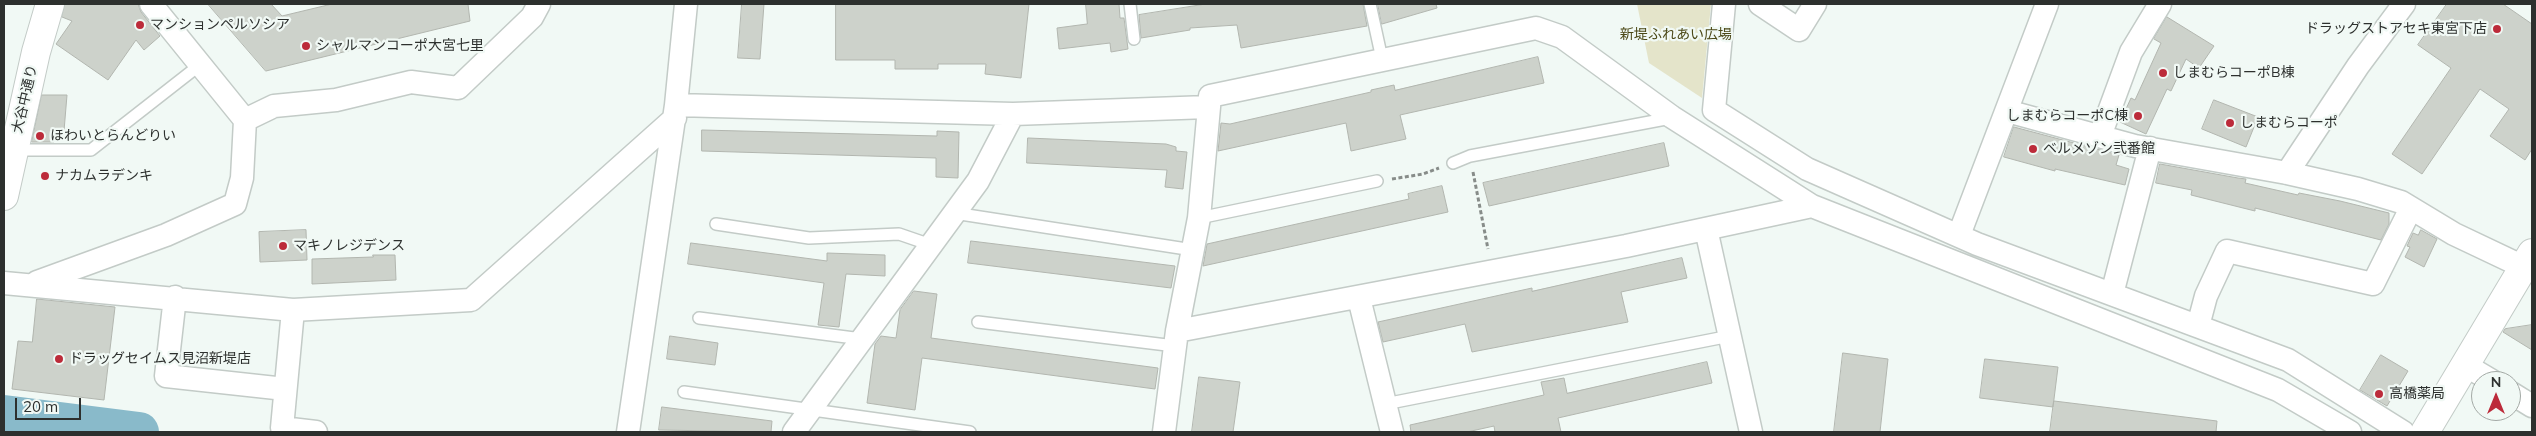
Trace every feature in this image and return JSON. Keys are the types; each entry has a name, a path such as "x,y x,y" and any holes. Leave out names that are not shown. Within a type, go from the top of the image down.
{"street":[{"name":"大谷中通り","path":"4,196 36,52 50,4"},
{"path":"31,284 166,235 236,204 242,178 245,120 152,4"},
{"path":"245,120 274,106 336,100 411,82 458,88 532,17 539,4"},
{"path":"628,432 676,112 686,4"},
{"path":"1724,4 1714,110 1807,169 1959,235 2288,360 2403,432"},
{"path":"1760,4 1799,30 1815,4"},
{"path":"1959,235 2047,4"},
{"path":"2100,136 2132,52 2160,4"},
{"path":"2287,173 2358,66 2404,4"},
{"path":"1164,432 1176,339 1199,218 1210,96 1536,28 1562,37 1672,117 1812,206 2278,390 2350,432"},
{"path":"4,283 175,297 293,310 471,300 676,112 1013,114 1208,108"},
{"path":"2006,111 2150,148 2287,173 2358,189 2401,202 2454,234 2530,263 2425,432"},
{"path":"794,432 978,181 1013,114"},
{"path":"2112,294 2150,148"},
{"path":"1176,339 1359,298 1812,206"},
{"path":"2198,326 2206,296 2227,251 2373,284 2411,208"},
{"path":"1706,229 1751,432"},
{"path":"175,297 166,376 285,389"},
{"path":"1359,298 1392,432"},
{"path":"293,310 282,428 316,432"},
{"path":"2465,365 2475,371"},
{"path":"2521,399 2532,406"}],"lane":[{"path":"1130,4 1134,39"},
{"path":"1370,4 1382,59"},
{"path":"14,150 91,150 201,64"},
{"path":"1453,163 1470,156 1672,117"},
{"path":"1199,218 1376,181"},
{"path":"954,213 1192,250"},
{"path":"716,224 809,238 900,234 931,244"},
{"path":"699,318 862,340"},
{"path":"978,322 1176,339"},
{"path":"1386,404 1730,336"},
{"path":"684,392 809,411 970,432"}],"path":[{"path":"1470,156 1492,272"},
{"path":"1376,181 1423,174 1453,163"}],"green space":[{"name":"新堤ふれあい広場","path":"1637,4 1711,4 1702,98 1649,63"}],"building":[{"path":"65,4 138,4 141,12 160,36 144,50 136,40 108,80 56,44 72,21 62,17"},
{"name":"シャルマンコーポ大宮七里","path":"208,4 271,4 282,16 332,4 468,4 470,21 266,71"},
{"path":"742,4 764,4 760,59 738,58"},
{"path":"836,4 1029,4 1021,78 985,74 986,64 938,64 938,69 895,69 895,60 836,60"},
{"path":"1086,4 1119,4 1120,18 1124,18 1128,49 1111,52 1110,43 1059,49 1057,28 1087,24"},
{"path":"1206,4 1363,4 1367,26 1241,48 1237,25 1190,28 1190,30 1141,38 1139,15"},
{"path":"1378,4 1436,4 1437,8 1382,24"},
{"path":"2447,4 2503,4 2532,24 2532,149 2525,160 2490,136 2509,109 2480,89 2422,174 2392,154 2451,68 2418,45"},
{"path":"2167,17 2214,46 2199,68 2186,59 2171,91 2167,89 2146,134 2120,122 2131,98 2135,100 2161,43 2154,39"},
{"path":"1538,57 1544,83 1400,115 1406,139 1351,151 1346,123 1218,151 1221,123 1230,124 1394,85 1395,90"},
{"path":"42,95 67,95 64,131 55,131 54,142 32,142"},
{"name":"しまむらコーポ","path":"2214,100 2258,117 2246,147 2202,129"},
{"path":"2014,127 2119,155 2116,165 2129,169 2125,185 2055,169 2055,171 2004,157"},
{"path":"702,130 937,136 937,131 959,132 958,178 936,177 936,158 702,151"},
{"path":"1028,138 1166,144 1176,147 1176,151 1187,152 1183,189 1165,187 1167,170 1027,163"},
{"path":"1664,143 1669,166 1489,206 1483,183"},
{"path":"2160,164 2246,179 2245,183 2298,195 2299,193 2340,201 2389,213 2389,224 2381,240 2255,208 2255,211 2191,195 2192,190 2156,183"},
{"path":"1442,186 1448,212 1203,266 1207,244 1409,199 1408,194"},
{"name":"マキノレジデンス","path":"306,230 307,260 260,262 259,232"},
{"path":"2421,230 2437,239 2424,267 2405,257 2410,247 2407,246 2413,233 2418,235"},
{"path":"971,241 1175,266 1171,288 968,263"},
{"path":"691,243 827,261 827,253 885,255 885,276 846,274 839,327 818,325 824,283 688,264"},
{"path":"373,255 395,255 396,280 312,284 312,259 373,257"},
{"path":"1682,258 1687,278 1621,292 1628,322 1472,352 1465,324 1383,342 1378,322 1532,288 1532,291"},
{"path":"914,291 937,294 931,338 1158,368 1155,389 922,358 915,410 867,403 875,344 881,336 896,338 900,310"},
{"path":"37,299 115,307 104,400 12,389 18,341 32,342"},
{"path":"2532,325 2532,350 2503,332 2505,329"},
{"path":"670,336 718,343 715,365 667,359"},
{"path":"1843,353 1888,359 1880,432 1834,432"},
{"path":"2381,355 2408,371 2387,406 2360,390"},
{"path":"1985,359 2058,367 2053,407 1980,398"},
{"path":"1707,362 1712,383 1558,418 1561,432 1495,432 1494,426 1467,432 1411,432 1410,425 1544,395 1541,382 1564,378 1567,393"},
{"path":"1199,377 1240,382 1233,432 1192,432"},
{"path":"2054,401 2217,421 2216,432 2050,432"},
{"path":"662,407 772,421 771,432 659,430"}],"waterway":[{"path":"4,415 139,432"}],"place":[{"name":"マンションペルソシア","path":"140,25"},
{"name":"ドラッグストアセキ東宮下店","path":"2497,29"},
{"name":"シャルマンコーポ大宮七里","path":"306,46"},
{"name":"しまむらコーポB棟","path":"2163,73"},
{"name":"しまむらコーポC棟","path":"2138,116"},
{"name":"しまむらコーポ","path":"2230,123"},
{"name":"ほわいとらんどりい","path":"40,136"},
{"name":"ベルメゾン弐番館","path":"2033,149"},
{"name":"ナカムラデンキ","path":"45,176"},
{"name":"マキノレジデンス","path":"283,246"},
{"name":"ドラッグセイムス見沼新堤店","path":"59,359"},
{"name":"高橋薬局","path":"2379,394"}]}
